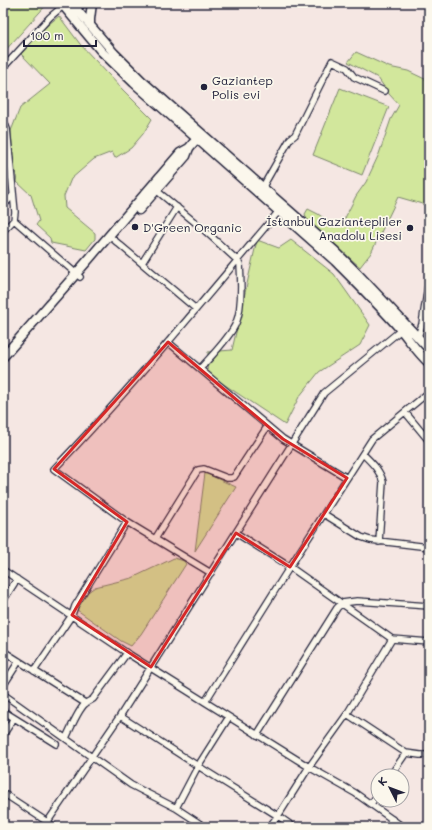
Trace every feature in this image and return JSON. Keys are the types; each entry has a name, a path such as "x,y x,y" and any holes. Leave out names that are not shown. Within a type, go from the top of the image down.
{"street":[{"path":"3,68 50,17 68,5 82,3"},
{"path":"90,25 92,3"},
{"path":"68,5 90,25 127,67 199,137"},
{"path":"68,5 101,51 118,68 261,191 335,251 429,349"},
{"path":"261,191 290,139 295,135 332,61 347,68 354,77 384,91"},
{"path":"3,119 7,129 15,212 14,220 3,231"},
{"path":"3,364 180,153 189,148 199,137"},
{"path":"3,357 113,239 186,156 189,148"},
{"path":"156,190 202,228 237,260 240,266 240,308 238,319 230,333 200,370"},
{"path":"261,191 279,211 345,271 401,330 414,348 429,363"},
{"path":"3,206 13,195"},
{"path":"142,263 177,208"},
{"path":"211,573 127,522 54,470 85,437 168,342 279,211"},
{"path":"14,220 78,275"},
{"path":"113,239 196,309"},
{"path":"418,337 428,295 429,279"},
{"path":"46,825 120,716 324,393 401,330"},
{"path":"168,342 282,440 292,444 347,478"},
{"path":"205,702 372,439 429,392"},
{"path":"405,412 429,442"},
{"path":"155,539 197,471 204,469 227,478 232,478 237,473 267,427"},
{"path":"363,454 382,476 383,482 379,542"},
{"path":"324,514 361,537 370,540 429,547"},
{"path":"34,670 72,616 75,606 127,522"},
{"path":"236,533 290,567 392,639 429,642"},
{"path":"3,570 127,653 257,735 370,803"},
{"path":"3,602 16,579"},
{"path":"257,735 337,608 342,603 357,601 429,606"},
{"path":"269,827 278,816 309,766 347,714 392,639"},
{"path":"3,651 85,704"},
{"path":"66,738 79,712 85,704 93,699 127,653"},
{"path":"3,686 19,661"},
{"path":"3,694 131,786 176,808 205,827"},
{"path":"3,711 56,744"},
{"path":"347,714 406,753 429,755"},
{"path":"120,716 294,827"},
{"path":"176,808 198,766 229,717"},
{"path":"3,735 14,718"},
{"path":"396,768 406,753"},
{"path":"3,793 46,825 55,827"},
{"path":"377,808 403,827"},
{"path":"387,827 392,819"},
{"path":"192,827 196,821"}],"highlighted area":[{"path":"168,342 283,439 347,478 290,567 236,533 151,667 72,615 127,522 54,469"}],"green space":[{"path":"3,3 48,3 3,53"},
{"path":"59,16 80,44 152,119 143,134 131,148 115,158 112,152 94,159 71,179 64,196 65,208 95,233 95,239 86,250 51,243 50,238 36,225 39,221 31,195 17,182 13,156 11,131 20,108 50,84 21,54 44,28"},
{"path":"356,52 389,67 408,71 429,81 429,206 398,197 371,253 360,267 307,220 305,214 308,209 335,226 344,220 356,196 366,182 379,154 391,119 399,105 378,78 348,62"},
{"path":"340,88 389,107 362,175 313,155"},
{"path":"257,240 279,248 291,240 334,274 370,325 360,345 319,372 299,397 285,425 207,373 208,352 232,350"},
{"path":"205,473 236,487 195,551"},
{"path":"174,558 184,561 186,564 141,634 131,646 121,641 77,610 85,594 95,587 132,578"}],"place":[{"name":"Gaziantep Polis evi","path":"204,87"},
{"name":"D'Green Organic","path":"135,227"},
{"name":"İstanbul Gaziantepliler Anadolu Lisesi","path":"410,228"}]}
